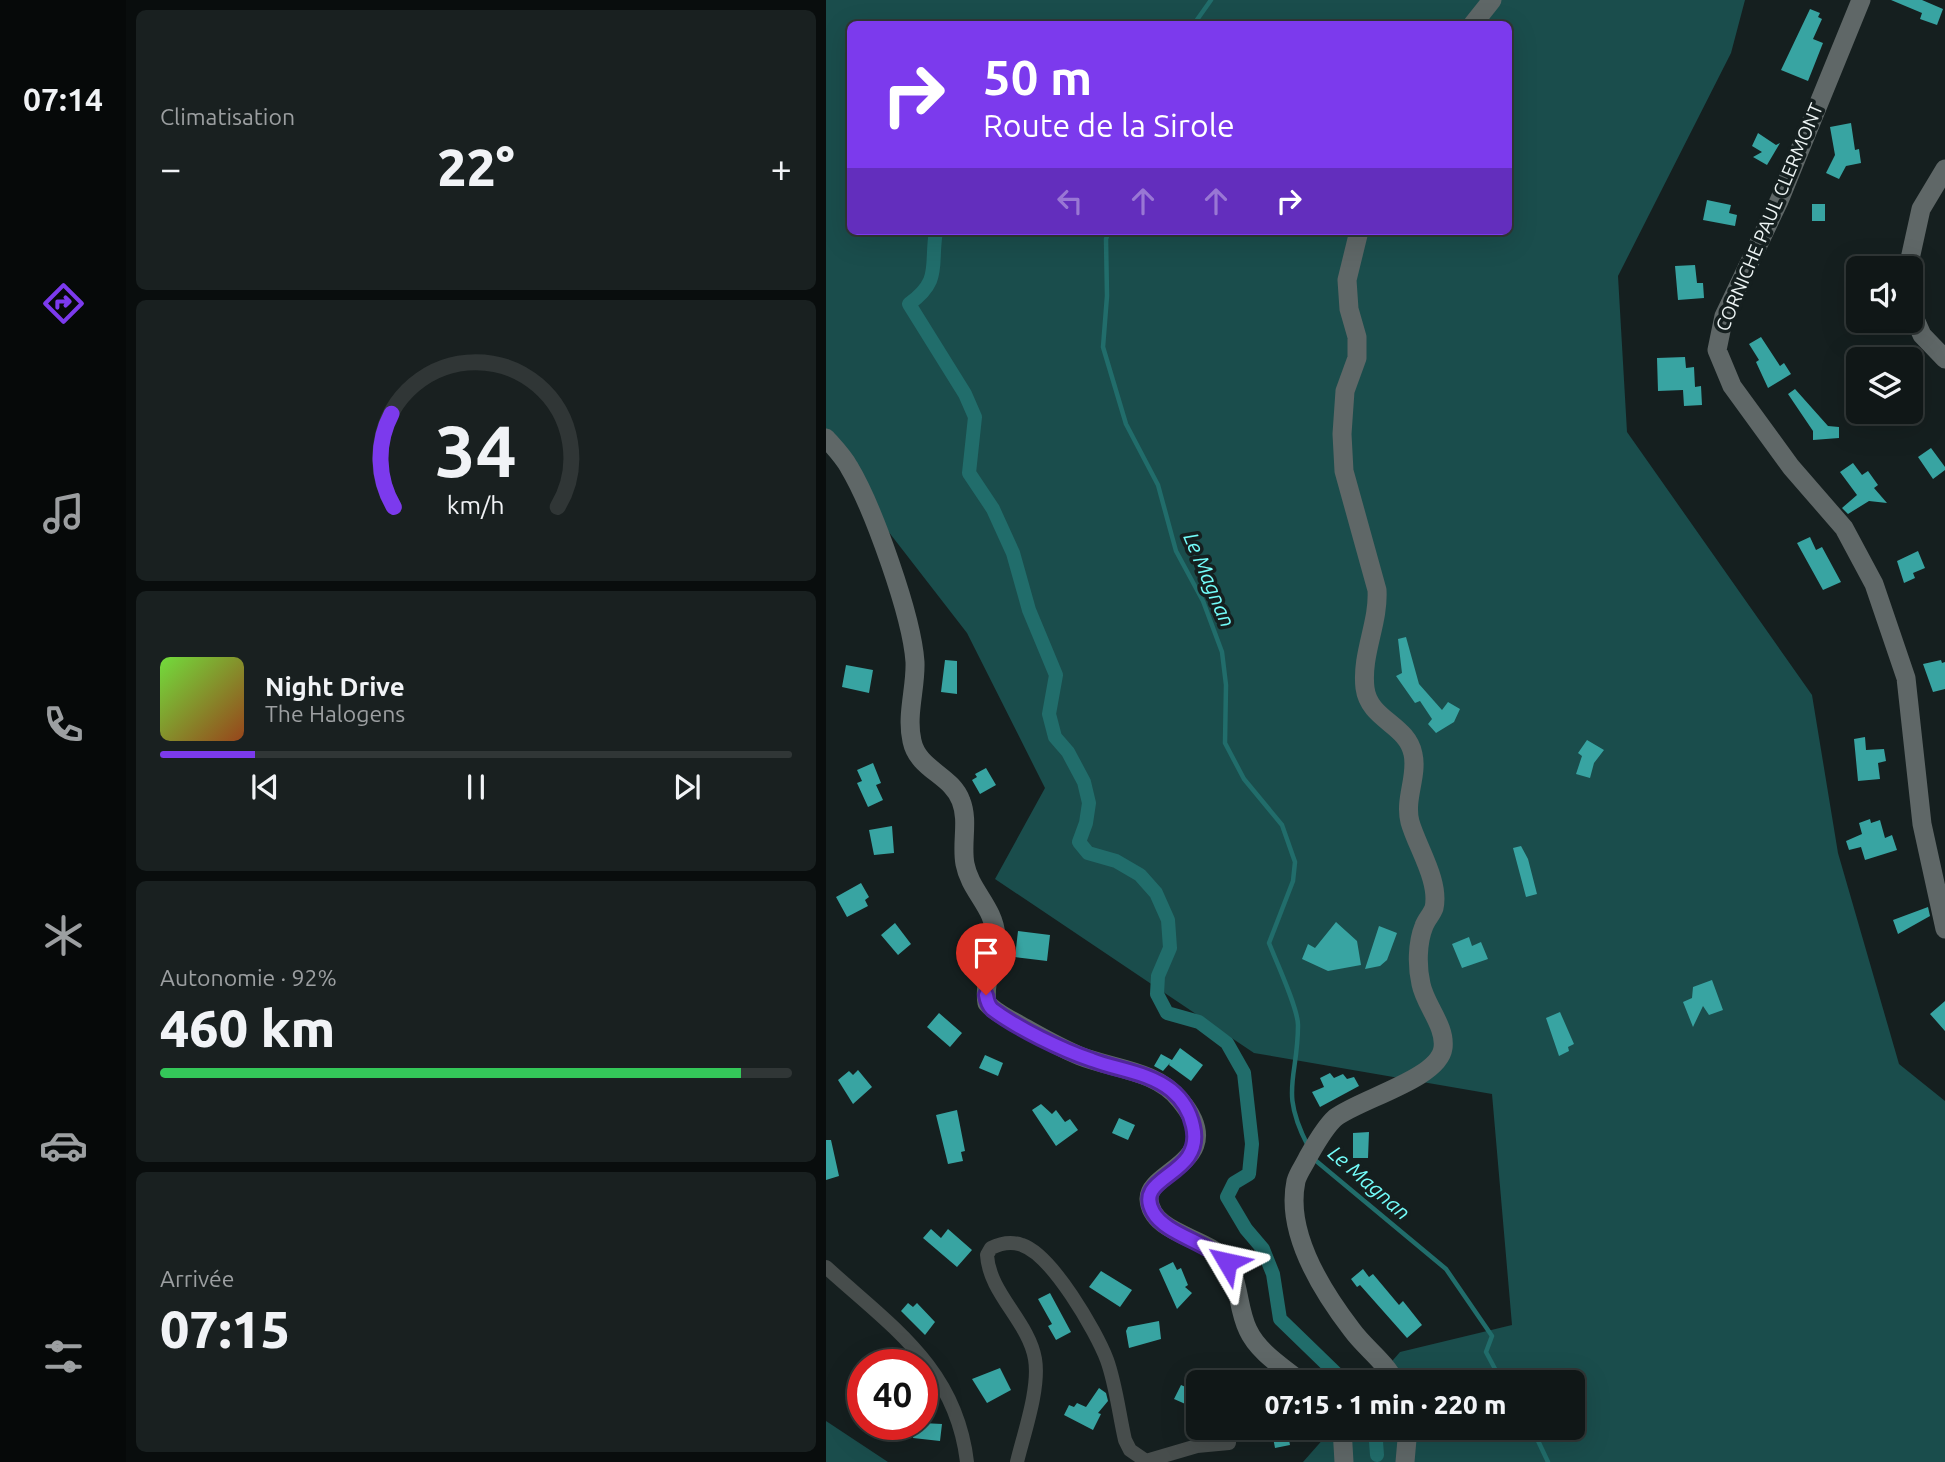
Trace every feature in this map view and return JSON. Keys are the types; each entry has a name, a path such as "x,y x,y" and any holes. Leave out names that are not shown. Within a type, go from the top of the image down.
{"street":[{"path":"1475,21 1492,0"},
{"name":"CORNICHE PAUL CLERMONT","path":"1861,0 1779,201 1724,316 1717,350 1722,367 1744,404 1791,467 1844,528 1874,584 1890,624 1906,678 1922,824 1945,929"},
{"path":"1911,256 1922,209 1945,169"},
{"path":"1358,235 1347,280 1349,309 1357,337 1357,358 1345,391 1342,434 1344,471 1377,590 1378,605 1364,668 1365,691 1371,707 1408,740 1414,756 1408,798 1409,819 1432,883 1434,908 1423,927 1419,949 1420,982 1426,1002 1442,1034 1443,1049 1438,1060 1423,1073 1335,1119 1315,1144 1296,1179 1295,1213 1307,1258 1330,1299 1386,1370"},
{"path":"1921,333 1945,359"},
{"path":"826,438 853,475 880,540 906,617 915,663 910,715 913,747 920,761 957,791 964,809 965,864 995,927 995,949 986,985 987,1003 1058,1046 1094,1061 1149,1077 1180,1099 1192,1120 1195,1144 1183,1164 1153,1187 1149,1202 1153,1213 1166,1226 1214,1249 1227,1262 1248,1331 1266,1353 1287,1370"},
{"path":"1017,1462 1035,1377 1035,1359 1030,1342 992,1275 987,1255 991,1248 1009,1242 1023,1245 1041,1259 1093,1329 1108,1363 1125,1440 1130,1450 1146,1461 1216,1442 1228,1443"},
{"path":"826,1268 902,1335 937,1374 958,1416 967,1462"},
{"path":"1343,1440 1344,1462"},
{"path":"1405,1462 1407,1440"}],"shaded area":[{"path":"826,0 1745,0 1731,53 1618,276 1627,432 1812,695 1838,853 1899,1064 1945,1101 1945,1462 1303,1462 1322,1440 1585,1440 1585,1370 1384,1370 1400,1352 1512,1325 1492,1094 1254,1053 995,879 1045,788 967,633 826,451"},
{"path":"826,1421 847,1435 847,1440 855,1440 888,1462 826,1462"}],"building":[{"path":"1891,0 1922,0 1943,9 1937,25 1920,19 1922,13"},
{"path":"1810,9 1820,13 1818,17 1822,19 1813,39 1823,43 1808,81 1781,70"},
{"path":"1851,123 1855,150 1859,149 1861,163 1846,166 1839,179 1826,173 1835,155 1830,127"},
{"path":"1758,133 1776,145 1780,143 1767,165 1753,157 1762,152 1752,146"},
{"path":"1707,200 1731,205 1729,213 1737,215 1735,226 1703,220"},
{"path":"1812,204 1825,204 1825,221 1812,221"},
{"path":"1695,265 1697,283 1703,283 1704,298 1678,300 1675,266"},
{"path":"1761,337 1780,366 1784,363 1791,374 1768,388 1756,362 1759,360 1749,344"},
{"path":"1685,357 1686,368 1694,367 1695,387 1701,386 1702,405 1684,406 1683,390 1658,391 1657,358"},
{"path":"1795,389 1828,426 1839,427 1839,438 1813,440 1813,431 1788,394"},
{"path":"1931,448 1945,467 1945,470 1933,479 1918,457"},
{"path":"1853,463 1862,475 1868,471 1878,485 1874,488 1887,503 1869,501 1848,514 1842,508 1857,495 1840,472"},
{"path":"1810,537 1816,550 1822,547 1841,582 1823,590 1797,543"},
{"path":"1918,551 1925,568 1913,573 1915,578 1904,583 1897,561"},
{"path":"1406,637 1419,684 1442,710 1448,702 1460,709 1454,722 1436,733 1428,724 1432,719 1420,701 1415,703 1396,676 1402,673 1398,639"},
{"path":"945,660 957,661 957,694 941,692"},
{"path":"1941,660 1942,663 1945,662 1945,689 1933,692 1923,664"},
{"path":"846,665 873,670 869,693 842,687"},
{"path":"1865,737 1866,750 1884,749 1886,761 1878,763 1880,779 1858,781 1854,739"},
{"path":"1587,740 1604,750 1594,763 1590,778 1576,774 1582,756 1578,753"},
{"path":"873,763 881,783 876,785 883,800 868,807 857,783 862,781 857,770"},
{"path":"986,768 996,785 980,794 972,780 977,777 975,774"},
{"path":"1870,819 1871,823 1880,820 1885,838 1892,835 1897,850 1865,860 1861,847 1849,850 1846,841 1862,834 1859,823"},
{"path":"892,826 894,853 874,855 869,830"},
{"path":"1521,846 1528,859 1537,894 1526,897 1513,848"},
{"path":"861,883 869,897 865,900 868,906 847,917 836,897"},
{"path":"1928,907 1930,916 1898,934 1893,920"},
{"path":"1336,922 1357,941 1361,965 1328,971 1302,959 1308,944 1315,948"},
{"path":"895,923 911,944 898,955 881,935"},
{"path":"1379,926 1397,933 1387,960 1380,966 1365,969"},
{"path":"1018,931 1050,935 1047,961 1015,957"},
{"path":"1469,937 1472,946 1481,942 1488,959 1462,968 1452,944"},
{"path":"1712,980 1723,1010 1709,1015 1703,1006 1693,1027 1683,1002 1692,998 1693,987"},
{"path":"1945,1001 1945,1031 1930,1014"},
{"path":"1560,1012 1574,1044 1568,1047 1569,1051 1559,1056 1546,1018"},
{"path":"939,1013 962,1033 950,1047 927,1027"},
{"path":"1180,1048 1203,1065 1191,1081 1169,1065 1170,1063 1163,1071 1154,1066 1161,1054 1172,1060"},
{"path":"985,1055 1003,1063 998,1076 979,1068"},
{"path":"858,1070 872,1087 853,1104 838,1080 849,1071 853,1075"},
{"path":"1330,1073 1334,1078 1343,1074 1347,1079 1354,1077 1359,1086 1320,1107 1312,1092 1324,1087 1320,1078"},
{"path":"1041,1104 1052,1114 1056,1110 1065,1122 1070,1119 1078,1130 1056,1146 1032,1110"},
{"path":"957,1110 965,1151 961,1152 963,1161 948,1164 936,1115"},
{"path":"1119,1118 1135,1125 1128,1140 1112,1133"},
{"path":"1369,1132 1368,1158 1353,1158 1353,1133"},
{"path":"826,1140 831,1140 839,1176 826,1180"},
{"path":"931,1229 941,1238 948,1229 972,1250 957,1267 923,1238"},
{"path":"1173,1262 1177,1270 1181,1268 1188,1285 1185,1287 1192,1293 1177,1309 1159,1269"},
{"path":"1363,1269 1369,1277 1373,1274 1399,1305 1403,1301 1422,1325 1407,1338 1360,1285 1357,1287 1351,1279"},
{"path":"1101,1271 1132,1290 1120,1307 1089,1287"},
{"path":"1050,1293 1071,1332 1056,1340 1048,1326 1052,1324 1038,1299"},
{"path":"908,1303 913,1307 917,1303 935,1322 925,1335 901,1311"},
{"path":"1159,1321 1161,1339 1129,1348 1126,1331 1128,1327"},
{"path":"1000,1368 1011,1390 987,1403 972,1379"},
{"path":"1181,1385 1186,1387 1186,1404 1174,1399"},
{"path":"1099,1388 1106,1393 1108,1401 1098,1413 1101,1414 1093,1430 1064,1415 1069,1405 1074,1407 1077,1403 1086,1407"},
{"path":"938,1424 942,1424 940,1441 931,1440 938,1440"},
{"path":"1274,1440 1289,1440 1290,1445 1275,1448"}],"waterway":[{"name":"Le Magnan","path":"1196,21 1211,0"},
{"path":"936,235 930,280 909,304 965,394 975,417 969,473 993,509 1013,553 1029,610 1056,675 1049,714 1055,737 1068,752 1084,782 1089,803 1079,842 1088,853 1116,861 1140,875 1156,893 1168,920 1170,948 1158,976 1157,994 1167,1013 1199,1022 1227,1043 1244,1073 1252,1144 1249,1174 1234,1183 1227,1197 1246,1229 1263,1249 1273,1274 1280,1319 1333,1370"},
{"name":"Le Magnan","path":"1108,235 1103,347 1126,424 1158,485 1176,551 1203,601 1222,652 1226,685 1225,743 1244,779 1282,825 1295,862 1293,881 1269,943 1297,1017 1292,1097 1299,1127 1308,1146"},
{"name":"Le Magnan","path":"1315,1160 1446,1269 1492,1336 1486,1352 1496,1370"},
{"path":"1376,1440 1377,1455"},
{"name":"Le Magnan","path":"1538,1440 1548,1462"}],"route":[{"path":"986,995 991,1008 1058,1046 1094,1061 1149,1077 1180,1099 1192,1120 1195,1144 1183,1164 1153,1187 1149,1202 1153,1213 1166,1226 1214,1249 1227,1262"}]}
